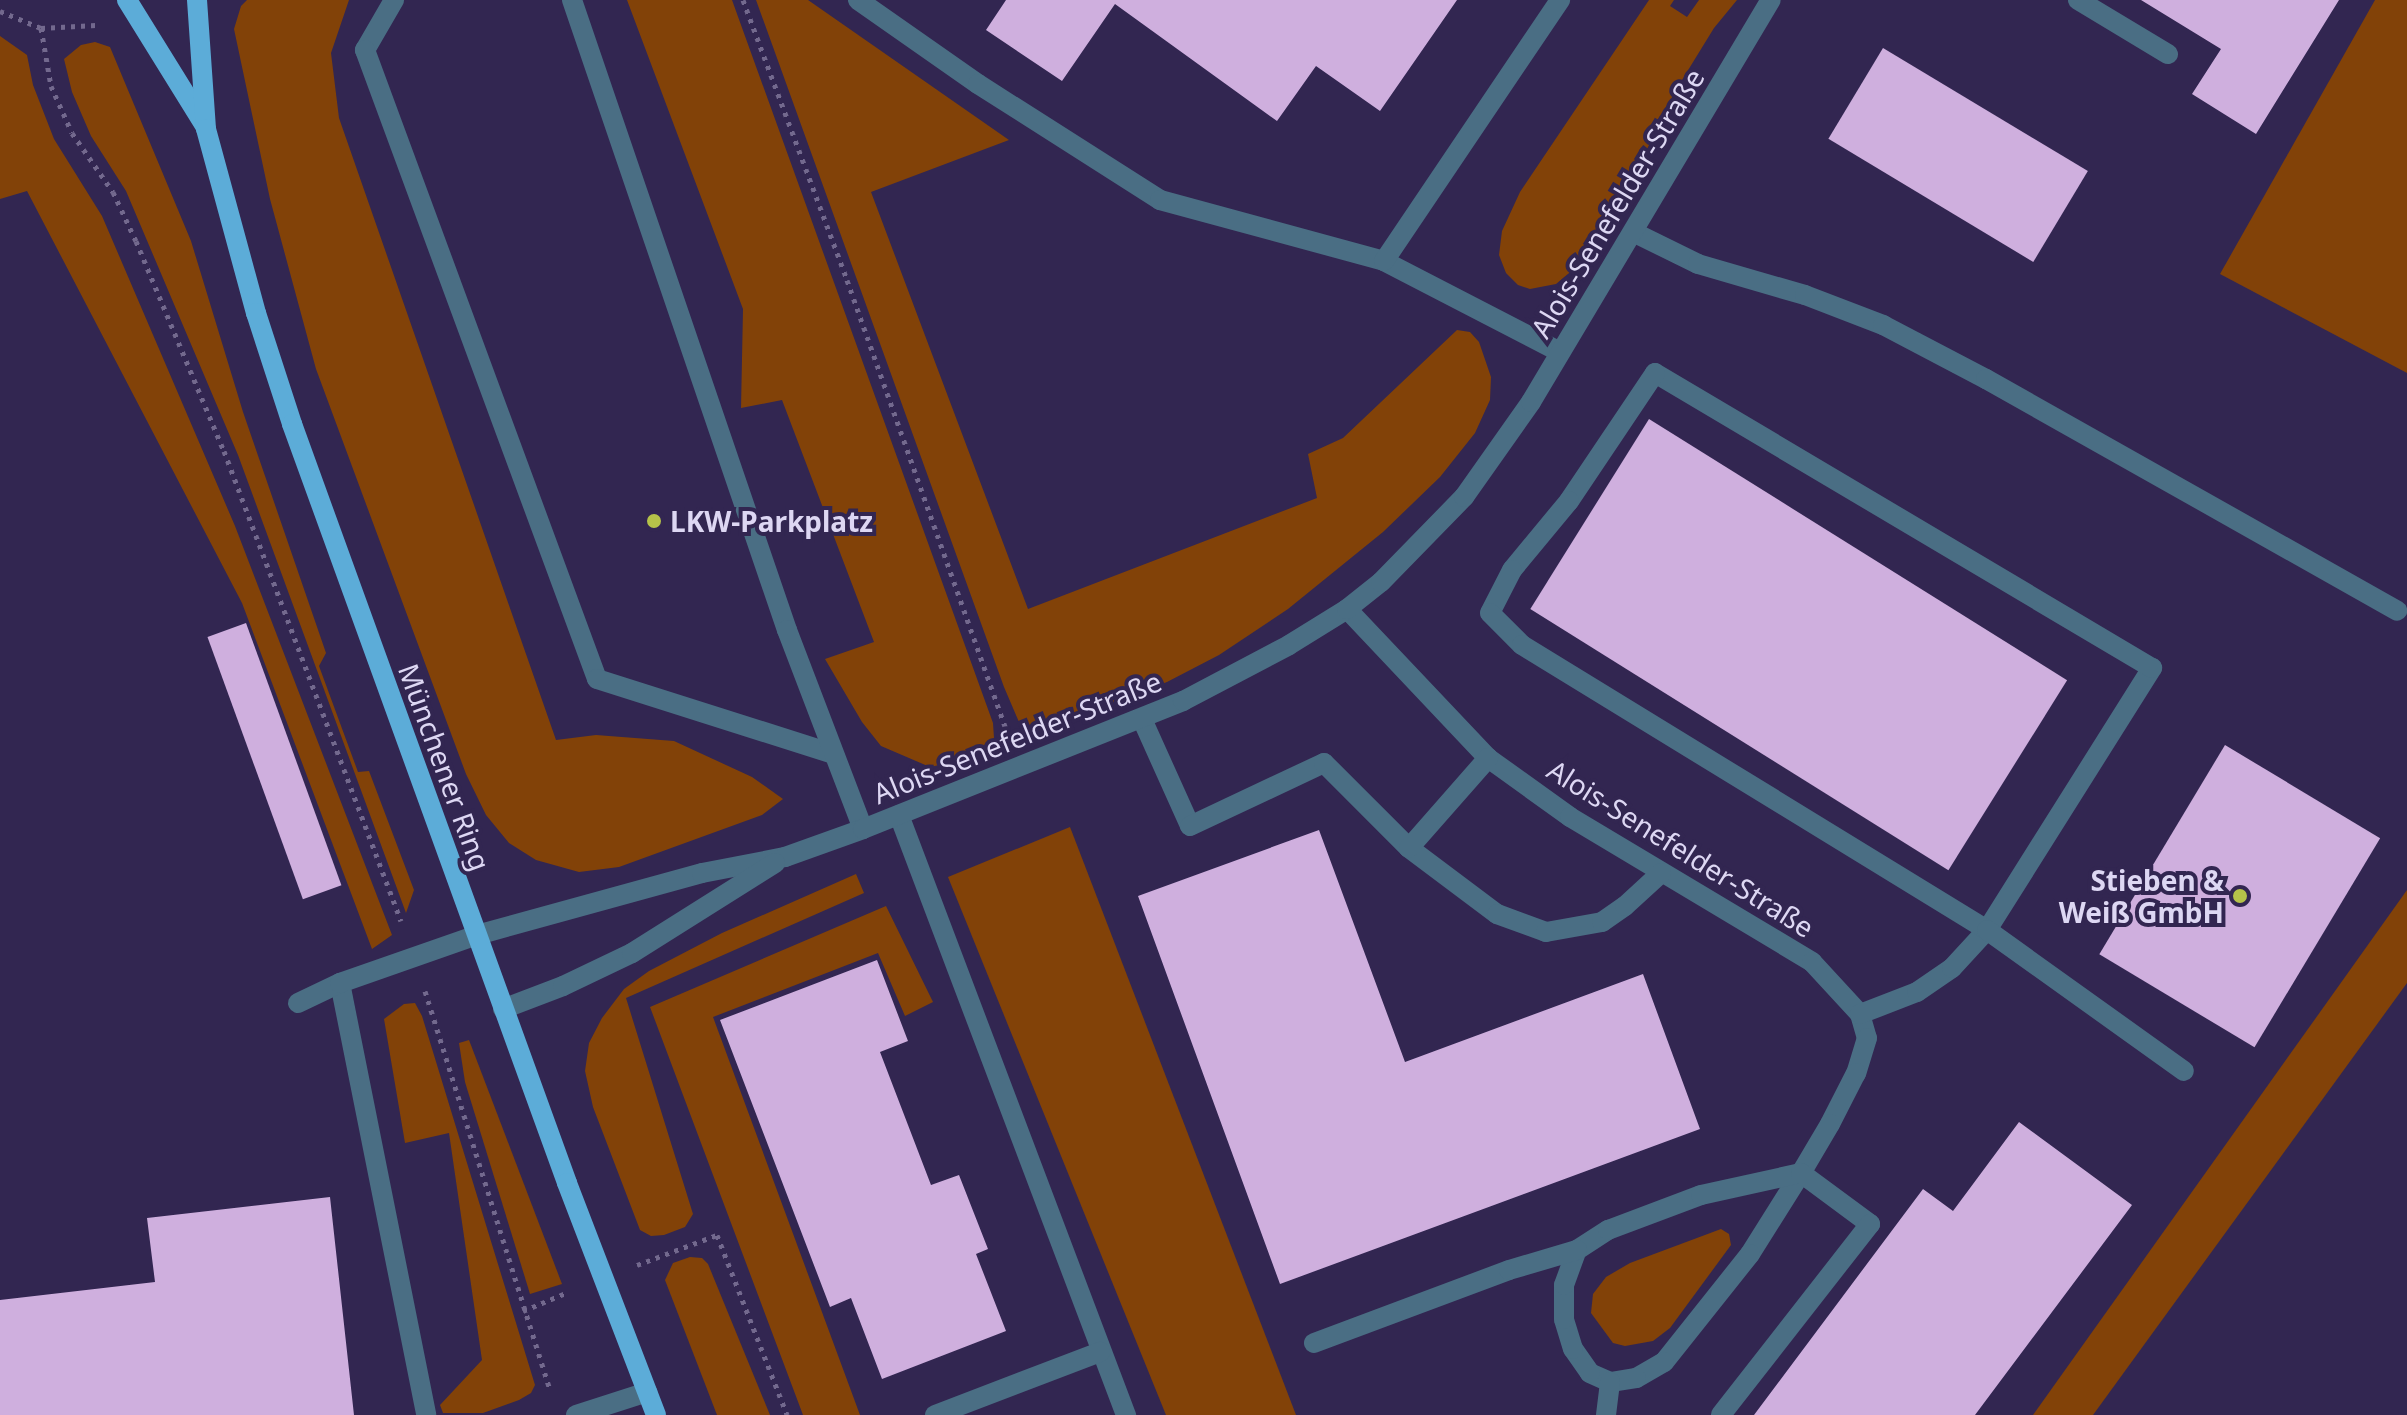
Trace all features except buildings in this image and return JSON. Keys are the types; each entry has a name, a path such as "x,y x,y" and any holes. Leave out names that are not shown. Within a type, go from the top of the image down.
{"main road":[{"name":"Münchener Ring","path":"127,0 206,129"},
{"name":"Münchener Ring","path":"197,0 206,129 256,313 292,424 503,1009 656,1415"}],"street":[{"path":"394,0 365,50 597,679 833,754"},
{"path":"572,0 787,630 863,829"},
{"path":"858,0 978,84 1160,200 1384,261 1560,352"},
{"path":"1384,261 1560,0"},
{"name":"Alois-Senefelder-Straße","path":"298,1003 340,983 477,935 702,873 785,857 863,829 1142,719 1229,678 1347,609 1381,582 1464,497 1531,402 1771,0"},
{"path":"2078,0 2168,54"},
{"path":"1633,232 1698,264 1805,295 1883,325 1986,379 2397,611"},
{"path":"1577,1250 1564,1285 1564,1319 1573,1349 1590,1373 1610,1382 1636,1378 1664,1362 1750,1254 1801,1173 1856,1073 1867,1038 1860,1014 1917,992 1952,968 1987,930 2152,668 1655,373 1569,501 1512,570 1490,613 1522,645 1987,930 2184,1071"},
{"name":"Alois-Senefelder-Straße","path":"1347,609 1488,758 1570,817 1812,962 1860,1014"},
{"path":"1142,719 1190,826 1324,763 1409,848 1497,914 1546,932 1602,922 1661,873"},
{"path":"1409,848 1488,758"},
{"path":"899,815 1126,1415"},
{"name":"Alois-Senefelder-Straße","path":"503,1009 563,986 632,953 785,857"},
{"path":"340,983 426,1415"},
{"path":"1314,1343 1509,1270 1577,1250 1608,1230 1701,1195 1801,1173 1870,1224 1721,1415"},
{"path":"935,1415 1100,1352"},
{"path":"1606,1415 1610,1382"},
{"path":"576,1415 647,1392"}],"path":[{"path":"743,0 847,280 1020,767"},
{"path":"0,11 41,28 51,86 72,133 113,192 224,451 414,957 553,1400"},
{"path":"523,1311 717,1235 787,1415"}],"shaded area":[{"path":"247,0 349,0 331,53 339,118 556,740 596,735 674,741 752,777 783,799 762,815 619,867 579,872 536,860 509,843 486,815 466,774 316,369 270,199 234,29 241,6"},
{"path":"627,0 732,0 993,723 994,738 980,756 930,767 881,746 862,722 825,659 874,642 782,400 741,408 743,309"},
{"path":"756,0 808,0 1009,140 871,192 1028,609 1317,498 1308,454 1343,438 1457,330 1470,332 1479,342 1491,377 1490,400 1475,433 1440,477 1383,532 1288,609 1219,655 1167,682 1025,736 1004,687"},
{"path":"1649,0 1674,0 1670,6 1687,17 1699,0 1737,0 1714,28 1674,93 1613,220 1581,263 1556,284 1530,289 1518,285 1506,273 1499,255 1502,231 1520,192"},
{"path":"2375,0 2407,0 2407,373 2220,274"},
{"path":"0,36 27,55 33,85 54,139 102,216 235,526 392,935 372,949 242,603 27,191 0,199"},
{"path":"95,42 110,47 191,241 243,412 326,653 319,666 358,772 369,771 414,890 406,913 238,455 126,191 91,136 72,92 64,59 81,45"},
{"path":"1070,827 1296,1415 1166,1415 948,877"},
{"path":"856,874 864,893 626,998 693,1214 685,1227 664,1235 651,1236 640,1230 593,1107 585,1071 589,1043 602,1018 624,989 649,971 722,933"},
{"path":"2407,890 2407,983 2093,1415 2033,1415"},
{"path":"886,906 933,1002 905,1016 878,953 713,1017 860,1415 803,1415 650,1007"},
{"path":"415,1003 422,1016 535,1385 531,1393 519,1400 483,1413 443,1413 440,1405 482,1360 449,1133 405,1143 384,1019 404,1004"},
{"path":"469,1040 562,1284 530,1294 465,1082 459,1043"},
{"path":"1721,1229 1729,1234 1731,1245 1670,1328 1653,1341 1625,1346 1613,1343 1591,1313 1593,1294 1606,1277 1630,1263"},
{"path":"690,1257 702,1258 708,1264 770,1415 717,1415 665,1280 673,1263"}],"place":[{"name":"LKW-Parkplatz","path":"654,521"},
{"name":"Stieben & Weiß GmbH","path":"2240,896"}]}
